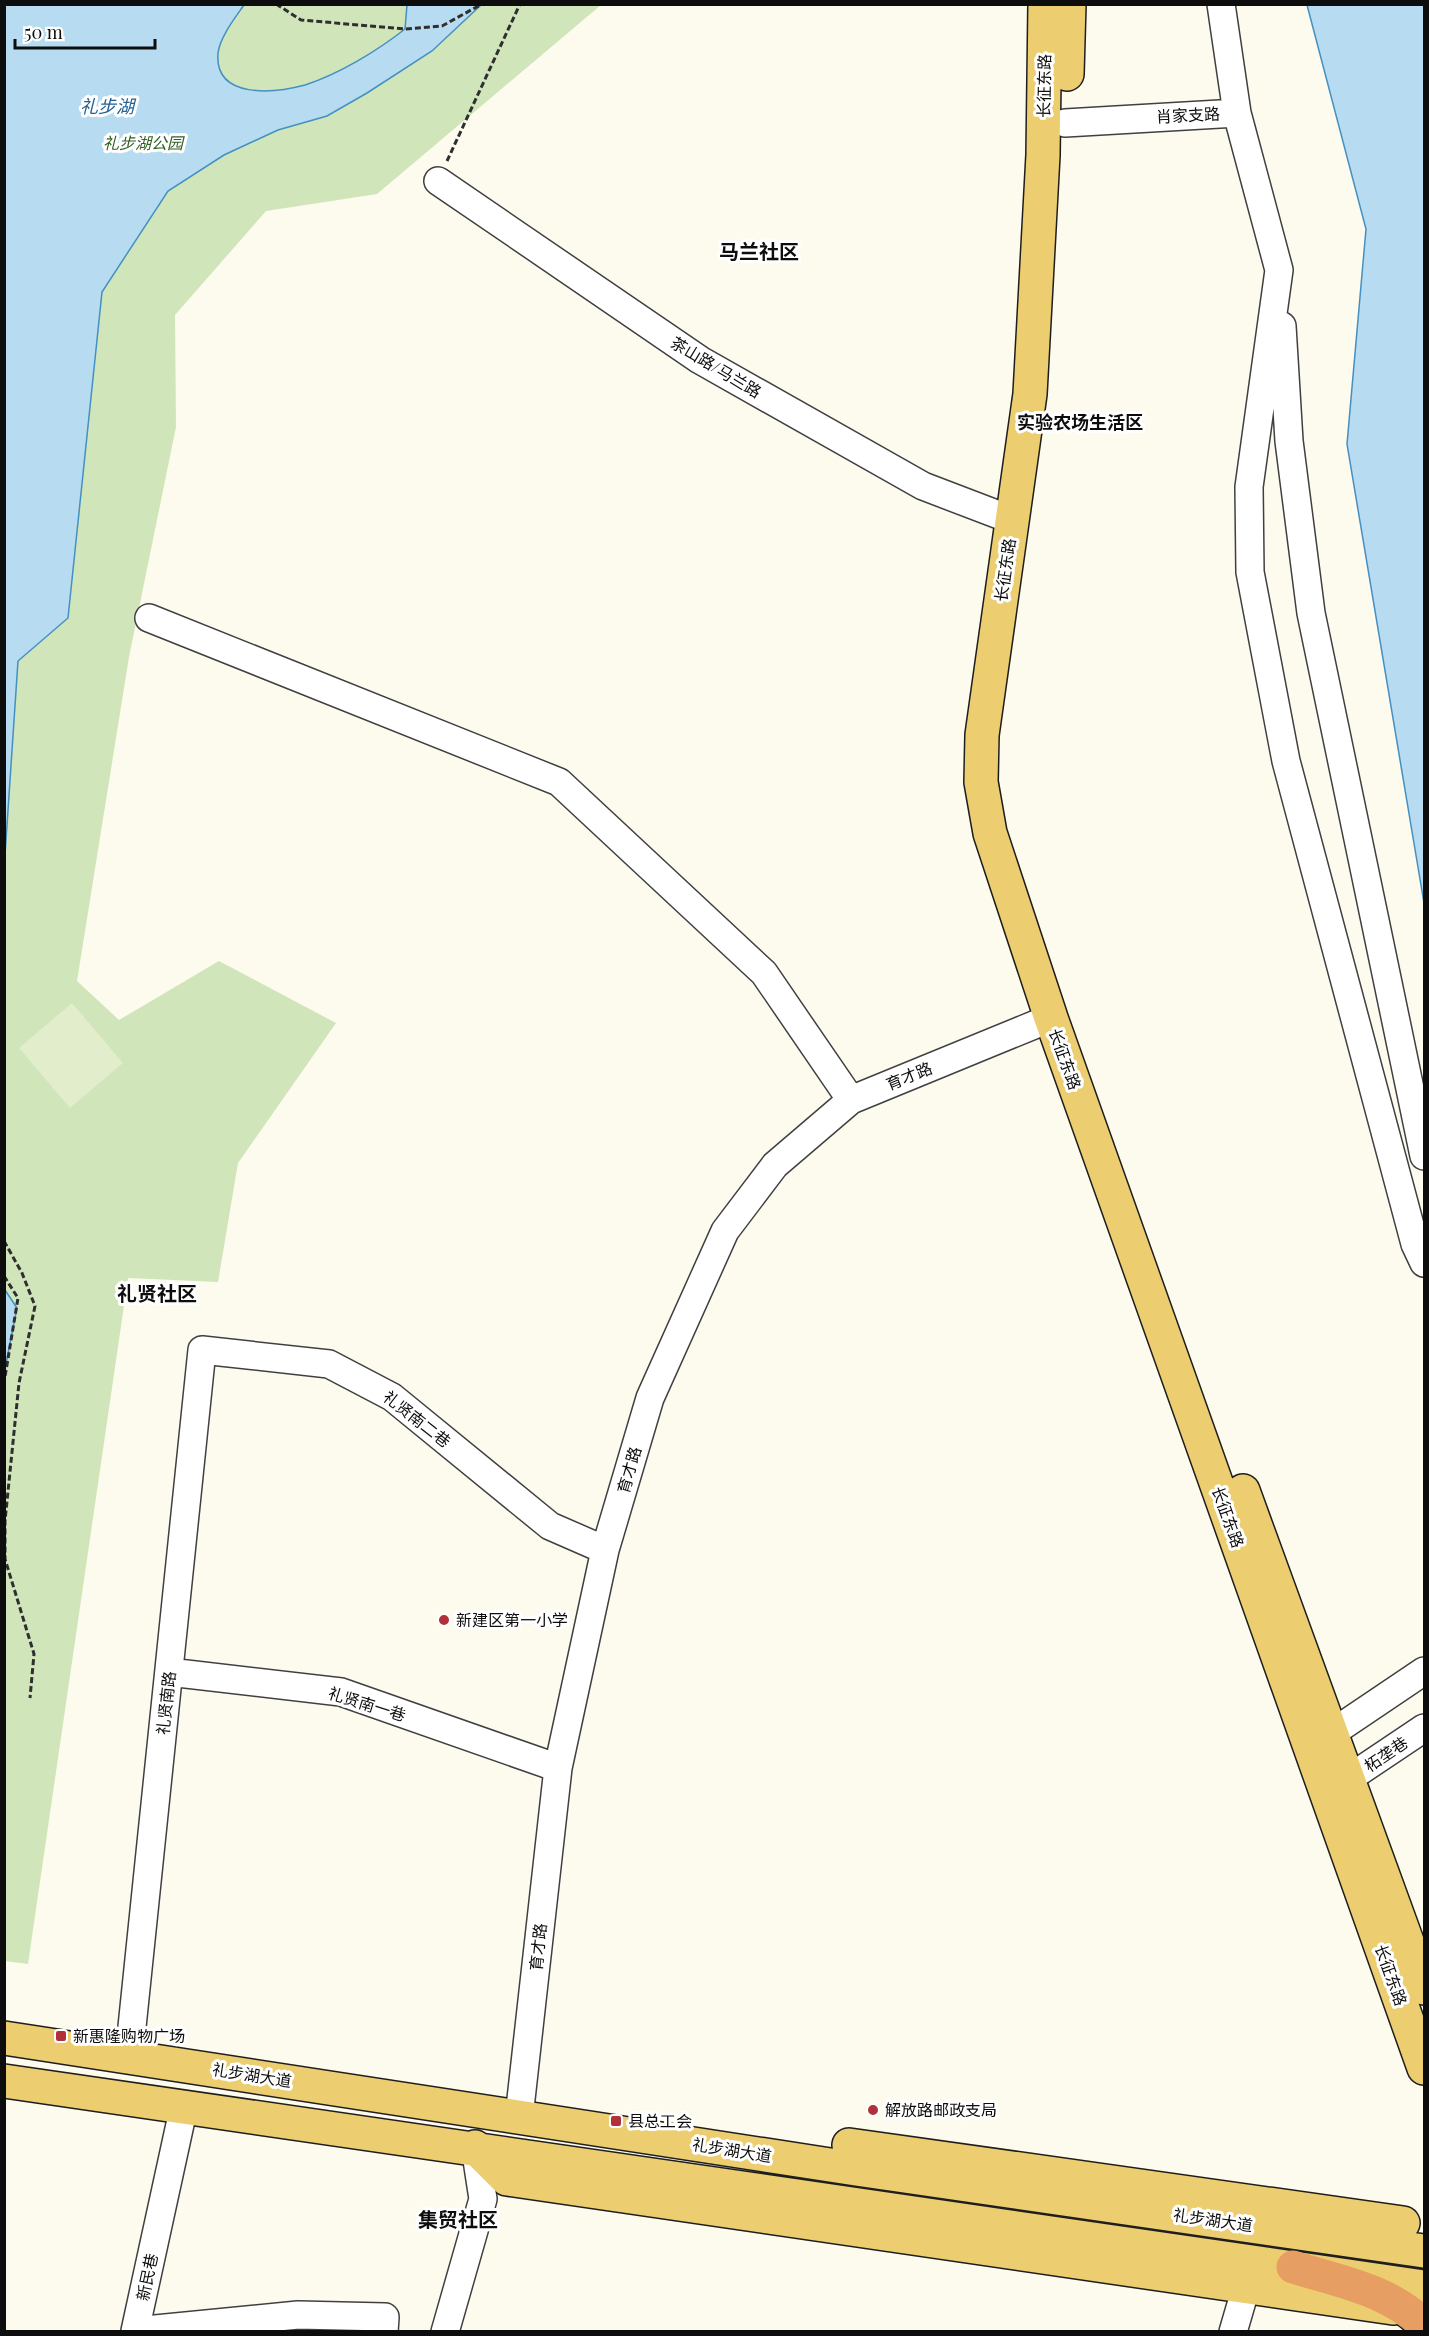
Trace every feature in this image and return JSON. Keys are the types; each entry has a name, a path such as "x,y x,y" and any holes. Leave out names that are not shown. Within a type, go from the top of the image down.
{"highway":[{"path":"1293,2267 1420,2307"}],"main road":[{"name":"长征东路","path":"1046,4 1043,155 1030,394 982,735 981,782 990,833 1051,1018 1425,2068"},
{"name":"长征东路","path":"1069,4 1062,245 1049,399 1001,734 1000,769 1010,831 1047,956 1425,1988"},
{"path":"4,2017 130,2047"},
{"name":"礼步湖大道","path":"4,2038 130,2047 520,2108 856,2169 1425,2251"},
{"name":"礼步湖大道","path":"4,2081 476,2147 1293,2267"},
{"path":"520,2108 1414,2219"},
{"path":"476,2147 507,2179 1420,2307"},
{"path":"1303,2233 1364,2229 1414,2219"}],"street":[{"name":"肖家支路","path":"1065,123 1237,113 1221,4"},
{"path":"1237,113 1280,270 1289,441 1311,613 1425,1156"},
{"name":"茶山路/马兰路","path":"438,181 700,360 923,486 1012,520"},
{"path":"1280,270 1249,487 1250,572 1286,760 1415,1244 1425,1263"},
{"path":"149,618 559,782 764,973 851,1100"},
{"name":"育才路","path":"520,2108 558,1768 605,1550 650,1398 725,1231 775,1165 851,1100 1051,1018"},
{"name":"礼贤南二巷","path":"202,1350 329,1364 392,1397 550,1526 605,1550"},
{"name":"礼贤南路","path":"130,2047 202,1350"},
{"path":"1332,1733 1425,1671"},
{"name":"礼贤南一巷","path":"169,1672 341,1692 558,1768"},
{"name":"柘垄巷","path":"1348,1779 1425,1728"},
{"name":"新民巷","path":"184,2106 135,2331 298,2315 384,2317 384,2331"},
{"path":"445,2331 483,2199 476,2147"},
{"path":"1233,2331 1247,2284"}],"path":[{"path":"276,4 301,20 405,29 442,26 483,4"},
{"path":"438,181 520,4"},
{"path":"4,1241 22,1273 35,1306 18,1383 5,1521 5,1559 34,1653 30,1698"},
{"path":"4,1276 18,1298 4,1383"}],"green space":[{"name":"礼步湖公园","path":"5,5 601,5 377,194 266,211 175,315 176,427 129,657 77,981 119,1020 219,961 336,1023 238,1163 218,1282 128,1278 28,1964 5,1961"},
{"path":"72,1003 123,1063 70,1108 19,1048"}],"water":[{"name":"礼步湖","path":"5,4 244,5 228,28 219,47 219,68 226,79 236,86 263,91 305,85 331,75 357,61 405,29 407,5 481,5 432,51 367,93 327,116 278,130 224,155 168,191 102,292 68,618 18,661 5,855"},
{"path":"1307,5 1424,5 1424,903 1347,444 1366,229"},
{"path":"5,1290 17,1308 5,1369"}],"place":[{"name":"新建区第一小学","path":"444,1620"},
{"name":"新惠隆购物广场","path":"61,2036"},
{"name":"解放路邮政支局","path":"873,2110"},
{"name":"县总工会","path":"616,2121"}],"district":[{"name":"马兰社区","path":"759,252"},
{"name":"实验农场生活区","path":"1080,423"},
{"name":"礼贤社区","path":"157,1294"},
{"name":"集贸社区","path":"458,2220"}]}
